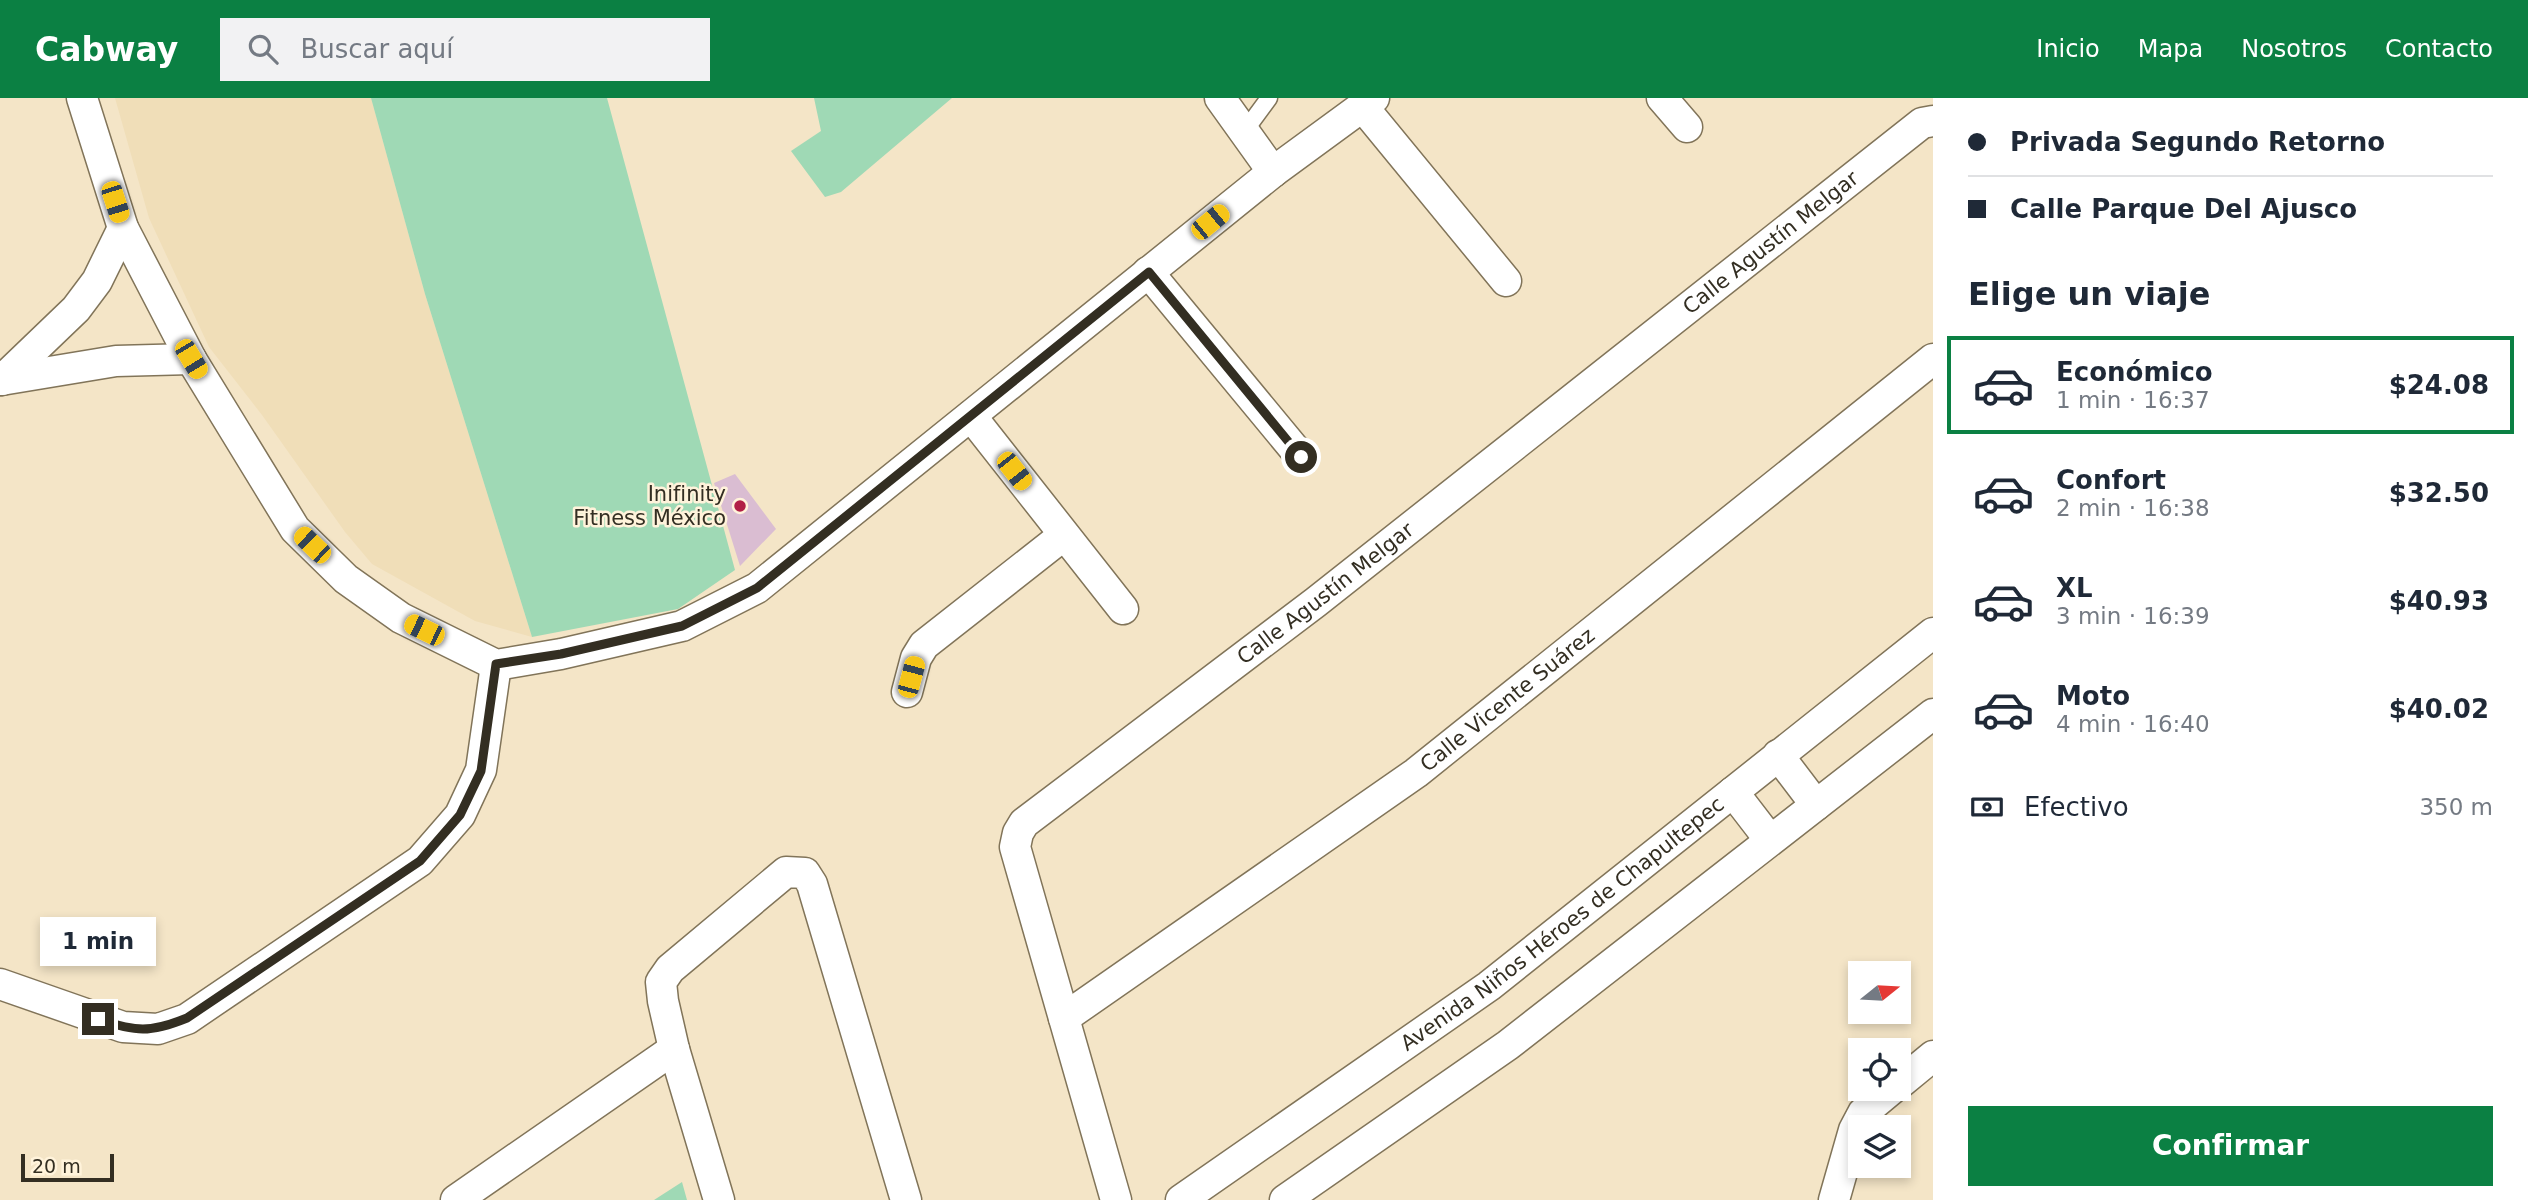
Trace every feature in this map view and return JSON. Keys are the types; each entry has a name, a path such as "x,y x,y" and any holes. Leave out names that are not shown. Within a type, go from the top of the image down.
{"street":[{"path":"82,98 123,228 191,359 295,529 346,579 401,618 496,664 561,654 682,626 757,588 1273,172 1368,103 1506,281"},
{"path":"1220,98 1273,172"},
{"path":"1662,98 1687,127"},
{"name":"Calle Agustín Melgar","path":"1116,1200 1014,847 1024,823 1316,602 1922,123 1933,121"},
{"path":"1,380 76,309 97,281 123,228"},
{"path":"1149,272 1301,457"},
{"path":"1,380 117,361 191,359"},
{"name":"Calle Vicente Suárez","path":"1063,1018 1416,773 1933,359"},
{"path":"971,416 1123,609"},
{"path":"907,692 916,658 924,645 1064,535"},
{"name":"Avenida Niños Héroes de Chapultepec","path":"1181,1200 1489,986 1933,633"},
{"path":"0,984 123,1027 158,1029 187,1018 420,861 460,815 481,771 496,664"},
{"path":"1285,1200 1508,1045 1933,714"},
{"path":"1779,755 1816,805"},
{"path":"1733,792 1770,840"},
{"path":"719,1200 674,1049 661,982 670,969 786,872 805,873 813,884 906,1200"},
{"path":"456,1200 674,1049"},
{"path":"1834,1200 1854,1130 1863,1113 1914,1075"}],"lane":[{"path":"1244,132 1269,98"}],"shaded area":[{"path":"115,98 371,98 425,294 532,637 475,621 372,564 345,532 262,415 209,347 149,218"}],"green space":[{"path":"371,98 607,98 735,570 678,609 532,637 425,294"},
{"path":"814,98 952,98 841,192 825,197 791,151 821,131"},
{"path":"682,1182 687,1200 654,1200"}],"building":[{"name":"Inifinity Fitness México","path":"735,474 776,529 740,566 714,483"}],"place":[{"name":"Inifinity Fitness México","path":"740,506"}],"route":[{"path":"98,1019 123,1027 158,1029 187,1018 420,861 460,815 481,771 496,664 561,654 682,626 757,588 1149,272 1301,457"}]}
